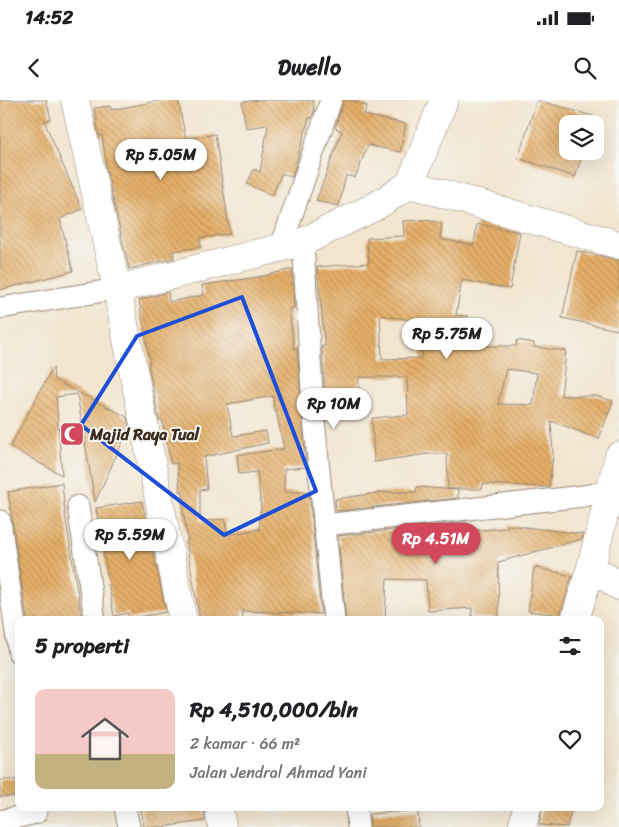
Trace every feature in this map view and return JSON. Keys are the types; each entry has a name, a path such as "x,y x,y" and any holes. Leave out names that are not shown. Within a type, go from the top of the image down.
{"main road":[{"path":"76,100 117,289 182,616"},
{"path":"117,289 292,245 376,206 410,184 444,100"},
{"path":"410,184 619,245"},
{"path":"576,616 614,490 619,456"},
{"path":"591,567 619,586"},
{"path":"219,811 222,827"},
{"path":"522,827 526,811"}],"street":[{"path":"332,100 292,245 334,616"},
{"path":"0,308 117,289"},
{"path":"324,525 584,496 614,490"},
{"path":"78,506 94,616"},
{"path":"0,521 15,625"},
{"path":"126,811 129,827"},
{"path":"356,811 358,827"},
{"path":"0,821 36,816"}],"highlighted area":[{"path":"242,297 316,491 224,535 81,425 137,336"}],"building":[{"path":"0,100 46,100 51,119 44,121 82,209 60,219 73,271 0,290"},
{"path":"162,100 178,100 186,139 215,134 230,234 200,238 201,247 173,251 174,258 129,269 107,173 102,135 99,136 94,108 110,106 111,110"},
{"path":"258,100 313,100 314,111 311,119 309,118 292,177 282,173 272,196 247,184 254,169 260,172 268,125 246,128 242,102"},
{"path":"344,100 351,100 367,106 364,115 406,124 400,152 368,145 355,178 346,175 339,206 316,201 342,131 335,128"},
{"path":"537,100 589,115 559,115 559,160 581,160 575,177 518,158"},
{"path":"425,220 442,223 440,239 474,245 477,224 520,232 510,289 462,280 456,315 468,316 464,346 516,346 517,340 534,343 534,347 566,351 561,396 597,396 613,401 599,439 551,421 553,456 549,487 483,484 482,489 448,489 447,454 427,454 374,462 372,418 408,415 407,377 359,377 358,406 326,406 326,411 322,346 325,346 317,267 369,263 367,238 404,236 403,221","holes":["380,315 423,322 422,358 382,359","506,369 537,373 533,405 498,404"]},
{"path":"577,251 619,260 619,319 617,330 562,318"},
{"path":"292,269 294,308 289,309 294,349 297,348 306,467 284,469 284,492 309,492 321,614 242,611 243,616 199,616 186,541 188,541 183,511 183,491 180,492 177,463 171,464 162,420 159,421 139,300 168,292 169,302 204,295 202,285 259,277","holes":["273,396 274,410 276,410 284,449 237,455 239,474 257,472 261,509 259,529 227,535 225,519 200,521 200,490 207,489 204,457 268,443 266,431 233,436 227,404"]},
{"name":"Majid Raya Tual","path":"53,367 54,380 127,417 129,428 95,502 77,394 56,397 62,475 10,447"},
{"path":"62,483 81,616 26,616 8,492"},
{"path":"417,487 458,490 458,498 336,511 335,499 385,492 416,492"},
{"path":"142,501 166,612 145,616 128,616 128,613 114,616 96,508"},
{"path":"467,522 468,531 507,528 507,525 583,534 582,539 498,562 499,616 472,616 472,608 428,611 426,580 387,579 385,616 346,616 338,536"},
{"path":"534,567 572,576 560,615 528,611"},
{"path":"0,780 15,780 15,796 0,797"},
{"path":"141,811 204,811 205,821 162,827 144,827"},
{"path":"418,811 419,827 370,827 369,814"},
{"path":"541,811 571,811 567,827 539,825"}],"place":[{"name":"Majid Raya Tual","path":"72,434"}]}
